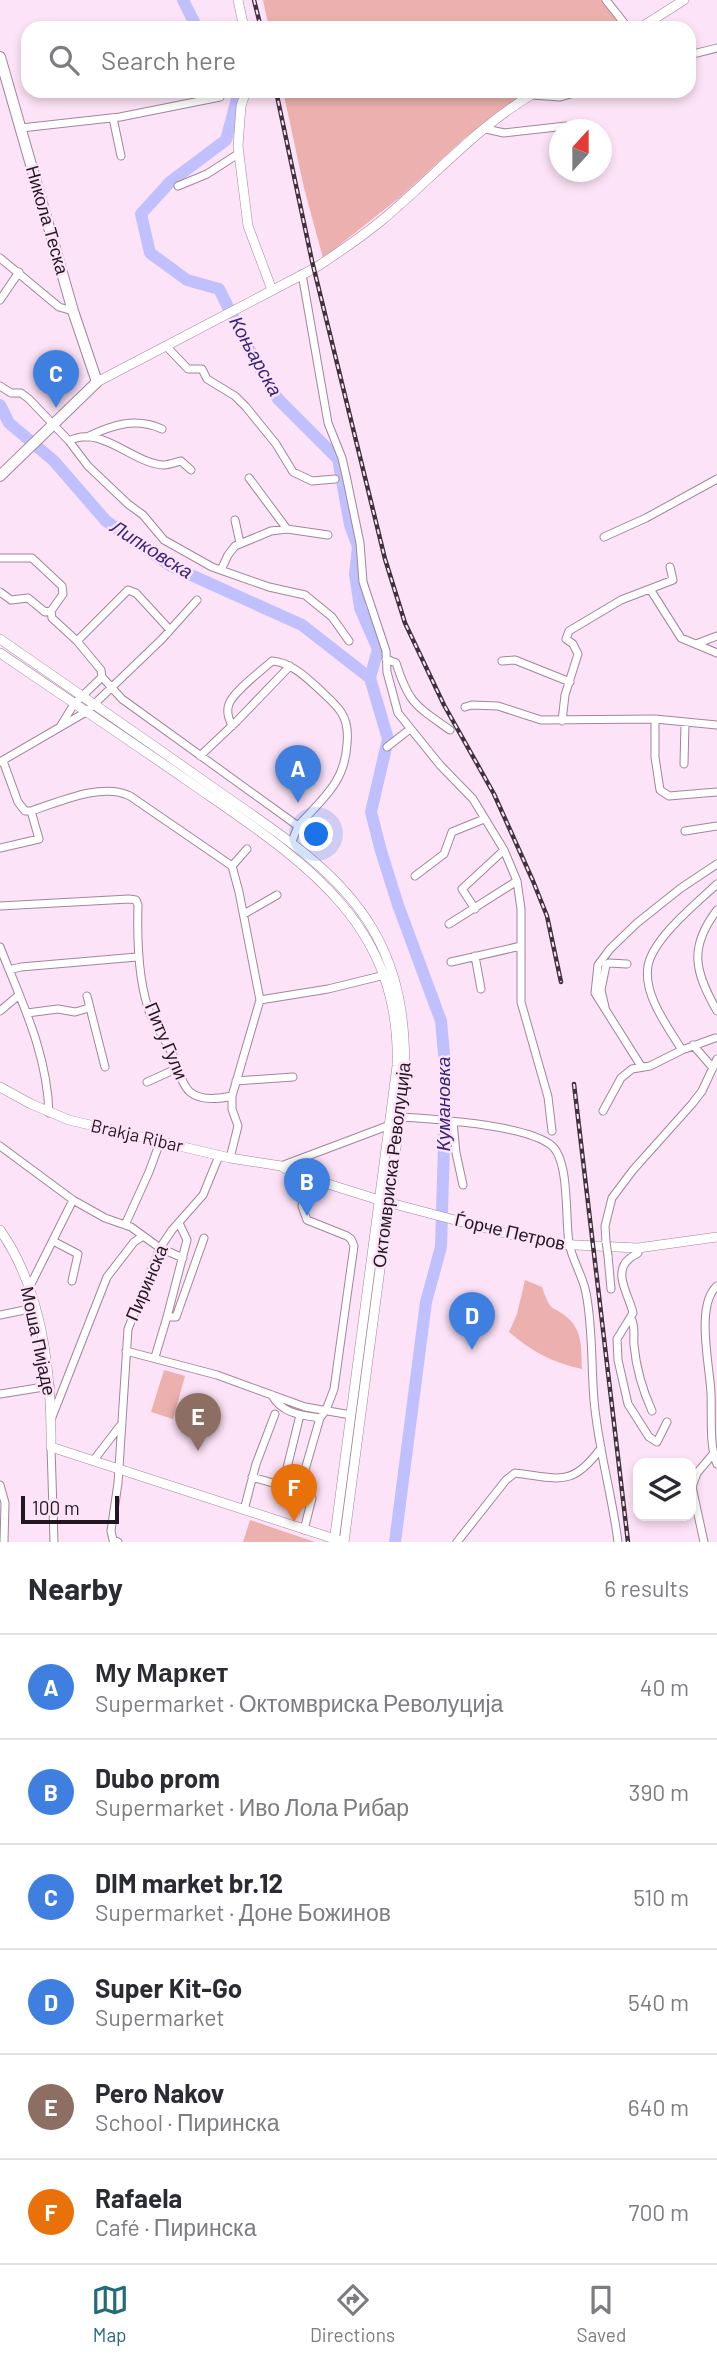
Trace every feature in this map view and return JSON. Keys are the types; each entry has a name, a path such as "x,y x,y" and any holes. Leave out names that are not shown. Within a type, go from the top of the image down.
{"main road":[{"name":"Никола Теска","path":"0,57 2,73 21,128 73,311 97,382"},
{"path":"2,470 23,454 97,382"}],"street":[{"path":"238,0 242,21"},
{"path":"606,0 622,21"},
{"path":"651,21 684,0"},
{"path":"696,53 717,48"},
{"path":"21,128 113,118 215,98"},
{"path":"244,98 238,154 248,226 272,290"},
{"path":"97,382 302,274 342,250 380,222 486,129 528,98"},
{"path":"113,118 121,156"},
{"path":"486,129 504,133 549,127"},
{"path":"178,186 207,174 238,154"},
{"path":"0,257 59,307 73,311"},
{"path":"0,300 19,271"},
{"path":"302,274 328,423 342,458 360,543 363,582 373,608 398,713 440,765 463,787 503,850 517,881 521,909 521,1002 548,1097 552,1131"},
{"path":"166,346 188,369 202,369 207,379 235,396 259,422 293,472 312,481 335,479"},
{"path":"0,386 8,392 21,393 54,424 88,466 143,515 164,540 221,570 269,587 305,595 332,617 349,641"},
{"path":"86,437 105,428 131,422 144,422 162,429"},
{"path":"69,441 79,436 86,437 114,444 164,465 181,461 191,470"},
{"path":"249,478 287,528"},
{"path":"604,537 646,518 717,479"},
{"path":"235,520 240,543"},
{"path":"221,570 228,555 240,543 271,531 287,528 328,535"},
{"path":"0,558 32,558 62,586 63,594 51,611 52,618 77,642 101,670 102,677 112,688 137,711 298,826"},
{"path":"562,721 562,711 578,654 573,644 566,639 569,631 621,600 673,580 670,567"},
{"path":"650,589 681,639 717,653"},
{"path":"77,642 128,590 136,593 170,630"},
{"path":"0,592 11,600 28,598 41,610 51,611"},
{"path":"197,600 86,712 1,762 18,802 25,811 93,792 123,792 232,866 260,1000 232,1096 232,1109 238,1126 230,1158"},
{"path":"695,645 717,636"},
{"name":"Октомвриска Револуција","path":"0,639 291,844 334,880 372,927 402,1009 405,1041 400,1117 384,1201 351,1415 337,1541"},
{"name":"Октомвриска Револуција","path":"0,653 261,832 316,875 352,917 388,974 397,1044 397,1066 384,1201 337,1541"},
{"path":"386,659 396,663 416,706 450,730"},
{"path":"502,661 515,660 569,682"},
{"path":"232,726 228,716 229,704 236,694 272,661 290,666 308,678 341,712 348,737 345,765 339,778 298,826 291,844"},
{"path":"200,756 290,666"},
{"path":"59,728 75,704 102,677"},
{"path":"465,707 498,706 541,720 655,719 717,725"},
{"path":"655,719 655,757 660,790 669,796 717,792"},
{"path":"684,764 685,723"},
{"path":"387,747 410,729"},
{"path":"0,848 39,839 31,811"},
{"path":"415,876 444,854 452,832 484,819"},
{"path":"685,831 717,826"},
{"path":"232,866 247,849"},
{"path":"475,909 462,890 503,850"},
{"path":"641,1066 595,993 595,981 602,959 643,918 717,864"},
{"path":"449,924 517,881"},
{"path":"682,1050 657,1007 649,984 648,966 653,952 663,939 717,884"},
{"path":"244,914 277,895"},
{"name":"Питу Гули","path":"0,906 136,900 137,957 151,1014 183,1081 193,1094 209,1098 232,1096"},
{"path":"717,910 701,938 697,953 697,970 717,1011"},
{"path":"451,962 520,946"},
{"path":"0,947 27,1013 48,1082 49,1113"},
{"path":"475,956 481,989"},
{"path":"9,970 137,957"},
{"path":"605,1007 601,989 606,965 627,964"},
{"path":"260,1000 328,989 388,974"},
{"path":"0,1011 19,995"},
{"path":"87,996 105,1067"},
{"path":"27,1013 58,1009 75,1012 89,1008"},
{"path":"603,1111 621,1078 632,1069 650,1066 693,1045 715,1038"},
{"path":"693,1045 713,1068"},
{"path":"611,1289 605,1226 612,1198 702,1091 717,1059"},
{"path":"147,1082 178,1068"},
{"path":"236,1081 293,1077"},
{"name":"Brakja Ribar","path":"0,1087 49,1113 91,1126 219,1156 281,1166 310,1179"},
{"path":"400,1117 519,1132 551,1145 558,1152 563,1173 569,1246 587,1295 594,1401 618,1542"},
{"path":"453,1122 463,1185"},
{"path":"281,1166 390,1125"},
{"path":"125,1225 160,1142"},
{"path":"0,1146 73,1200 105,1218 125,1225 160,1248 183,1258"},
{"name":"Пиринска","path":"118,1542 113,1540 111,1531 119,1469 126,1351 131,1320 160,1248 203,1195 219,1156"},
{"path":"302,1480 320,1418 327,1410 334,1389 354,1246 347,1236 307,1220 302,1206 310,1179"},
{"name":"Ѓорче Петров","path":"310,1179 508,1234 569,1246 638,1248 717,1237"},
{"path":"29,1288 73,1200"},
{"path":"155,1357 187,1240 179,1223"},
{"name":"Моша Пијаде","path":"0,1230 14,1252 29,1288 51,1386 54,1542"},
{"path":"51,1418 107,1276 126,1251 143,1236"},
{"path":"167,1317 176,1317 204,1238"},
{"path":"53,1241 78,1254 72,1281"},
{"path":"638,1248 638,1253 624,1266 622,1275 625,1293 632,1306 631,1318 635,1326 633,1344 645,1396 652,1411"},
{"path":"717,1286 709,1299 705,1329 717,1464"},
{"path":"0,1315 34,1308"},
{"path":"631,1318 620,1331 616,1348 628,1404 653,1441 657,1442 667,1422"},
{"path":"126,1351 155,1357 305,1406 351,1415"},
{"path":"0,1394 51,1386"},
{"path":"271,1394 277,1405 300,1415 320,1418"},
{"path":"244,1510 252,1477 275,1414"},
{"path":"285,1476 300,1415"},
{"path":"93,1461 121,1425"},
{"path":"51,1447 304,1530 322,1539 337,1541"},
{"path":"457,1542 506,1480 515,1474 559,1479 575,1475 601,1448"},
{"path":"704,1542 692,1487 696,1473 714,1453"},
{"path":"252,1477 294,1489"},
{"path":"0,1485 5,1503 4,1542"},
{"path":"304,1530 312,1498"}],"shaded area":[{"path":"263,0 603,0 620,21 268,21"},
{"path":"285,98 522,98 466,137 399,198 323,258 304,188"},
{"path":"525,1280 542,1287 551,1306 574,1325 580,1343 582,1369 543,1355 509,1332 517,1314"},
{"path":"164,1370 185,1376 173,1419 151,1412"},
{"path":"250,1520 315,1542 243,1542"}],"waterway":[{"name":"Коњарска","path":"183,0 194,21"},
{"name":"Коњарска","path":"237,98 226,140 170,182 141,214 150,253 187,280 219,289 252,355 278,399 338,459 350,525 358,547 355,574 360,608 378,649 370,678"},
{"name":"Липковска","path":"0,405 9,423 54,461 106,521 171,566 302,625 370,678"},
{"name":"Кумановка","path":"370,678 388,739 371,812 398,905 441,1021 446,1075 441,1247 426,1302 395,1542"}],"railway":[{"path":"254,0 259,21"},
{"path":"277,98 312,261 385,559 405,623 444,705 494,794 533,881 547,916 561,982"},
{"path":"574,1084 628,1542"}],"place":[{"name":"DIM market br.12","path":"56,408"},
{"name":"Му Маркет","path":"298,803"},
{"name":"Dubo prom","path":"307,1216"},
{"name":"Super Kit-Go","path":"472,1350"},
{"name":"Pero Nakov","path":"198,1451"},
{"name":"Rafaela","path":"294,1522"}]}
